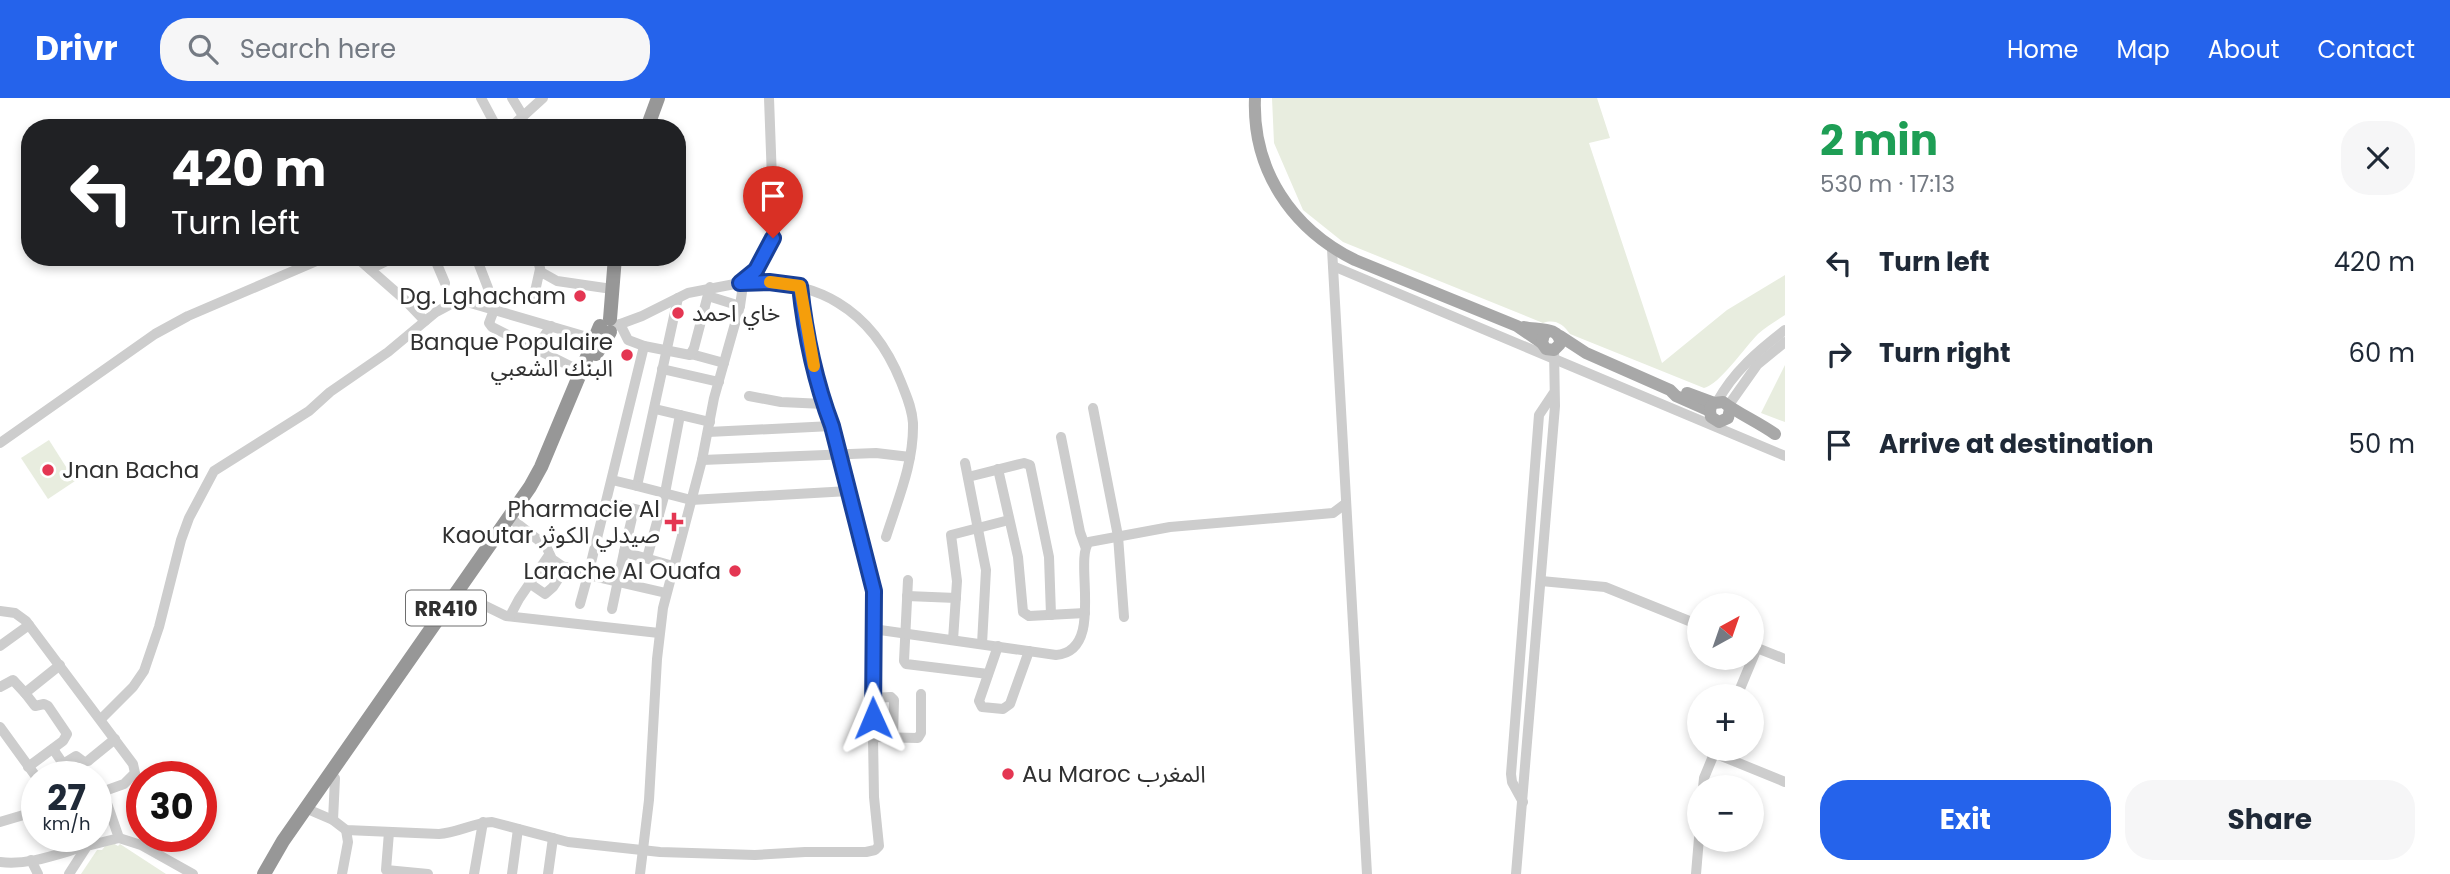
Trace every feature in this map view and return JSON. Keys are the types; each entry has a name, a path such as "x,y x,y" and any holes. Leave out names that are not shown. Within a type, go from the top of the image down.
{"highway":[{"path":"650,119 658,98"},
{"name":"RR410","path":"272,874 312,811 514,522 546,469 608,328 614,266"},
{"name":"RR410","path":"264,874 283,841 524,496 541,467 582,372 608,328"}],"main road":[{"path":"1255,98 1259,145 1268,172 1278,191 1301,222 1332,249 1517,326 1555,345 1586,354 1761,432 1780,436"},
{"path":"1517,326 1542,343 1544,334 1555,345"}],"street":[{"path":"481,98 492,119"},
{"path":"512,98 523,116"},
{"path":"520,119 543,98"},
{"path":"740,283 756,270 774,234 769,98"},
{"path":"1332,249 1367,874"},
{"path":"0,443 155,334 188,316 305,266"},
{"path":"366,266 425,321"},
{"path":"370,269 376,266"},
{"path":"437,266 444,283"},
{"path":"479,266 488,288"},
{"path":"534,296 539,266"},
{"path":"1333,266 1555,345 1720,412 1785,456"},
{"path":"540,270 557,281 612,289"},
{"path":"101,719 133,687 144,671 159,627 181,540 189,518 214,471 309,411 330,392 388,352 425,321 451,304 459,302 551,326 608,328 678,298 740,283 769,282 800,286 845,307 871,332 893,361 912,411 910,457 900,500 886,537"},
{"path":"640,874 649,800 659,633 666,593 740,306 740,283"},
{"path":"312,811 333,820 346,830 449,833 483,822 492,822 601,847 755,855 866,852 879,846 874,797 874,591 811,353 800,286"},
{"path":"709,292 740,306"},
{"path":"691,354 709,292"},
{"path":"637,486 678,298"},
{"path":"494,310 489,323 492,327 582,372"},
{"path":"536,348 551,326"},
{"path":"608,328 644,346 724,363"},
{"path":"1720,412 1732,378 1756,352 1785,330"},
{"path":"1720,412 1757,365 1785,342"},
{"path":"1516,874 1555,406 1555,345"},
{"path":"580,604 644,346"},
{"path":"662,369 719,382"},
{"path":"1523,802 1512,782 1511,774 1539,415 1553,394"},
{"path":"749,396 781,402 824,404"},
{"path":"1093,408 1118,536 1125,617"},
{"path":"655,409 680,415 709,427 832,426"},
{"path":"647,558 665,493 680,415"},
{"path":"873,629 1056,655 1070,650 1078,641 1084,613 1085,546 1061,437"},
{"path":"702,460 876,453 910,457"},
{"path":"968,477 1026,462 1031,467 1049,557 1051,615"},
{"path":"965,463 986,570 982,644"},
{"path":"998,469 1018,557 1023,612 1028,616 1084,613"},
{"path":"612,480 691,500 849,491"},
{"path":"607,502 659,515"},
{"path":"1085,546 1091,541 1170,527 1334,513 1345,504"},
{"path":"612,609 634,509"},
{"path":"953,640 957,570 950,537 954,533 1009,520"},
{"path":"514,522 543,543 552,559 566,567 587,575 666,593"},
{"path":"624,552 673,566"},
{"path":"510,616 549,555"},
{"path":"529,583 545,594 566,567"},
{"path":"908,580 906,664 988,674"},
{"path":"1541,581 1605,587 1687,620"},
{"path":"463,595 510,616 659,633"},
{"path":"907,596 956,598"},
{"path":"0,611 20,616 29,625 133,764 135,773 124,784 112,788"},
{"path":"0,646 29,625"},
{"path":"998,646 980,705 984,708 1006,708 1012,701 1029,651"},
{"path":"1764,651 1785,659"},
{"path":"25,693 60,665"},
{"path":"0,687 13,680 36,706 48,706 66,732 65,739 37,761"},
{"path":"873,737 918,738 921,733 921,694"},
{"path":"873,698 891,697 894,700 893,738"},
{"path":"0,727 23,761"},
{"path":"87,761 115,739"},
{"path":"53,749 61,761"},
{"path":"68,761 77,756 84,761"},
{"path":"1738,761 1785,782"},
{"path":"333,820 335,778"},
{"path":"1,820 21,815"},
{"path":"112,822 119,838"},
{"path":"474,874 483,822"},
{"path":"512,874 518,829"},
{"path":"342,874 348,842 346,830"},
{"path":"389,832 386,872 428,874"},
{"path":"112,840 119,838 141,845 193,874"},
{"path":"548,874 553,838"},
{"path":"0,862 15,863 63,852"},
{"path":"69,874 83,852"},
{"path":"1696,874 1698,852"},
{"path":"31,860 38,874"}],"shaded area":[{"path":"1272,98 1597,98 1610,138 1589,143 1662,363 1727,310 1785,275 1785,315 1758,334 1717,380 1704,388 1570,334 1558,323 1543,323 1343,242 1303,210 1274,143"},
{"path":"1785,365 1785,422 1761,413"},
{"name":"Jnan Bacha","path":"49,440 75,481 48,499 21,458"},
{"path":"112,843 118,846 120,844 126,848 126,852 132,852 166,874 81,874 96,852 112,852"}],"slow traffic":[{"path":"770,282 800,286 814,366"}],"place":[{"name":"Dg. Lghacham","path":"580,296"},
{"name":"خاي احمد","path":"678,313"},
{"name":"Banque Populaire البنك الشعبي","path":"627,355"},
{"name":"Jnan Bacha","path":"48,470"},
{"name":"Pharmacie Al Kaoutar صيدلي الكوثر","path":"674,522"},
{"name":"Larache Al Ouafa","path":"735,571"},
{"name":"Au Maroc المغرب","path":"1008,774"}],"route":[{"path":"773,238 756,270 740,283 782,282 800,286 811,353 874,591 873,718"}]}
